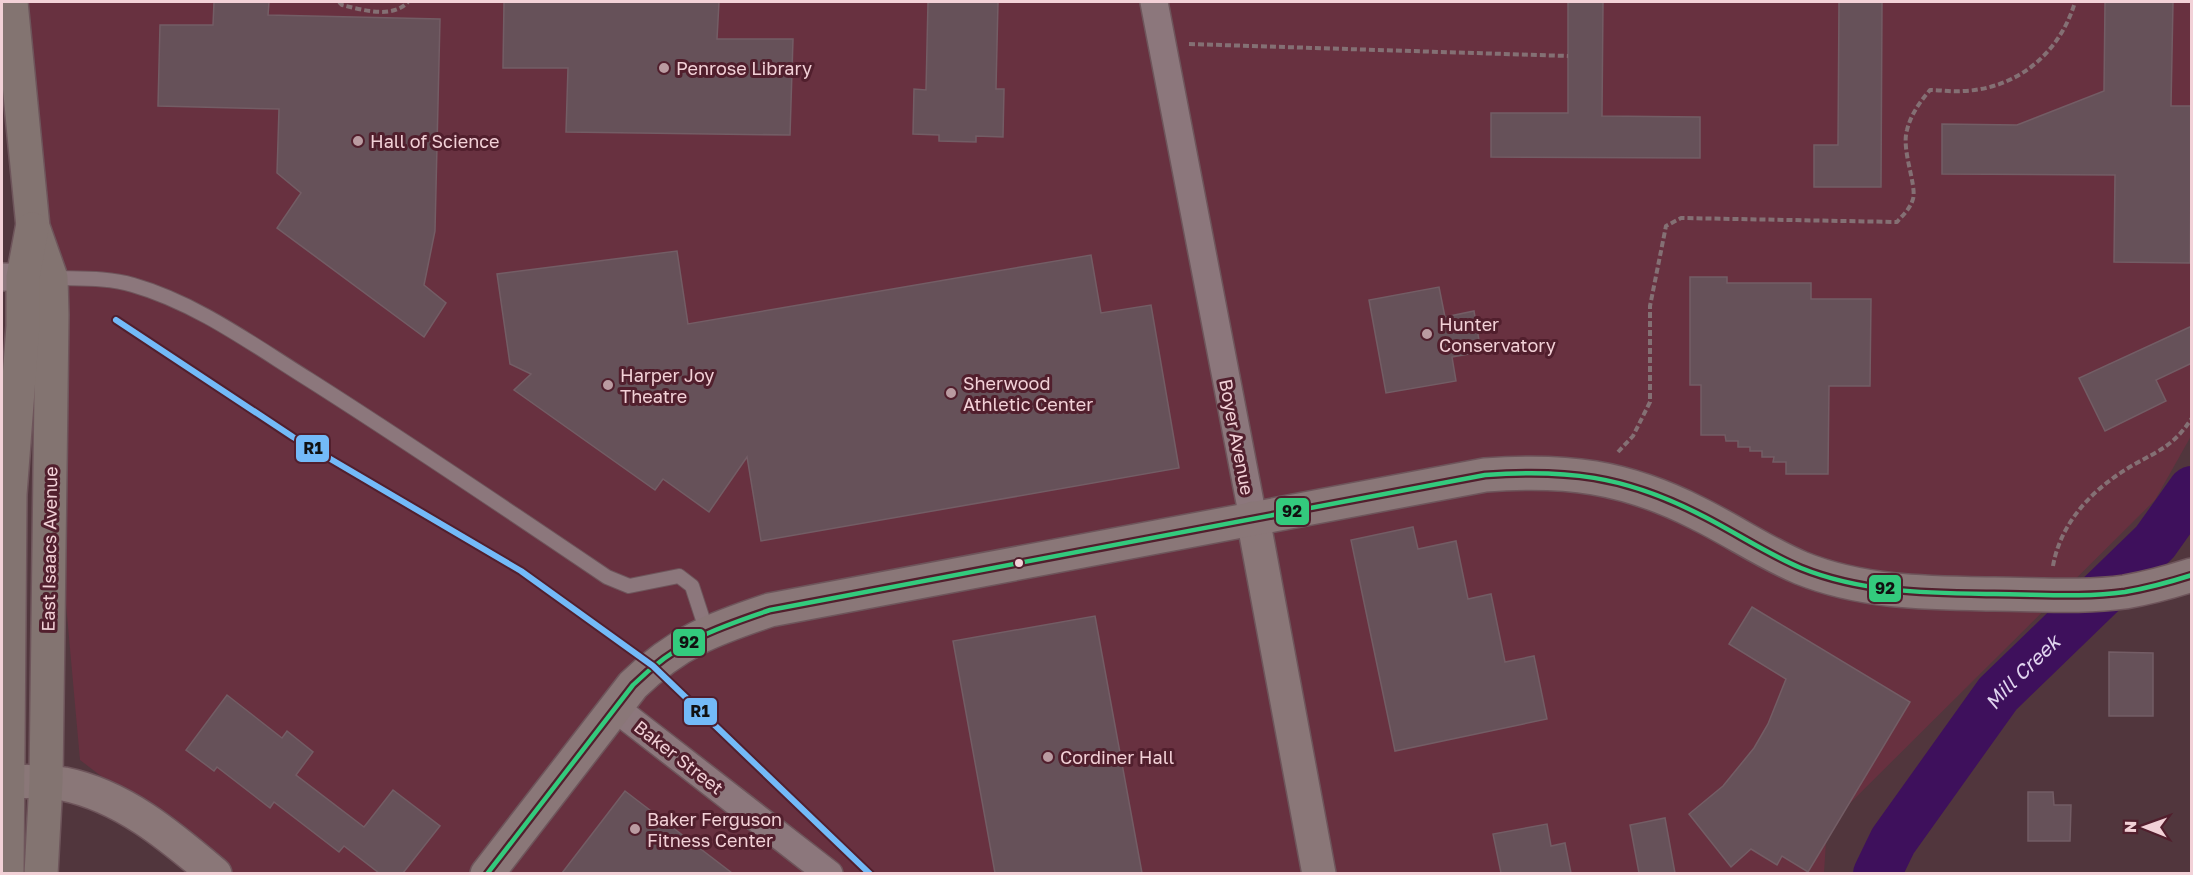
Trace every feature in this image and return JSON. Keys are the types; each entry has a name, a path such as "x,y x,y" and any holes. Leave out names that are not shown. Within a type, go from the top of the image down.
{"main road":[{"name":"East Isaacs Avenue","path":"7,873 6,481 23,326 25,278 33,227 11,2"},
{"name":"East Isaacs Avenue","path":"25,278 52,315 46,782 41,873"}],"street":[{"name":"Boyer Avenue","path":"1154,2 1319,873"},
{"path":"487,873 633,686 652,666 707,632 771,610 1485,475 1556,472 1593,476 1633,487 1666,499 1801,568 1837,580 1874,588 1994,594 2098,594 2148,588 2192,575"},
{"name":"Baker Street","path":"615,708 829,873"},
{"path":"8,781 46,782 76,788 127,809 171,837 215,873"}],"lane":[{"path":"25,278 108,280 131,284 160,294 212,320 406,441 607,578 629,586 679,576 692,586 707,632"}],"path":[{"path":"339,2 342,5 375,12 402,8 408,2"},
{"path":"1593,476 1633,436 1650,402 1650,306 1666,226 1681,218 1897,222 1908,210 1914,197 1906,155 1906,132 1917,106 1930,90 1962,91 1994,86 2002,84 2035,65 2063,33 2075,2"},
{"path":"1162,43 1568,56"},
{"path":"2049,595 2055,557 2072,519 2101,488 2134,465 2162,451 2183,431 2192,418"}],"shaded area":[{"path":"12,2 2191,2 2191,436 2155,500 1827,826 1824,873 228,873 80,760"}],"building":[{"name":"Hall of Science","path":"214,2 269,2 268,15 440,19 435,231 424,285 446,303 424,337 277,228 301,193 277,173 279,109 158,106 160,25 213,25"},
{"name":"Penrose Library","path":"504,2 719,2 717,39 793,39 790,135 566,132 568,68 503,68"},
{"path":"928,2 998,2 996,89 1004,89 1003,137 976,136 976,142 939,141 939,135 913,134 914,89 926,90"},
{"path":"1568,2 1603,2 1602,116 1700,117 1700,158 1491,157 1491,113 1568,113"},
{"path":"1839,2 1882,2 1881,187 1814,187 1814,145 1838,145"},
{"path":"2105,2 2173,2 2171,106 2192,106 2190,263 2114,262 2115,175 1942,174 1942,124 2017,125 2104,91"},
{"name":"Sherwood Athletic Center","path":"677,251 688,324 1091,255 1101,313 1151,305 1179,468 761,541 747,457 709,512 663,479 655,490 514,390 531,374 510,364 497,274"},
{"path":"1690,277 1727,277 1727,283 1811,283 1811,299 1871,299 1870,386 1829,386 1828,474 1786,474 1786,462 1773,462 1774,457 1762,457 1762,451 1750,451 1750,447 1738,447 1738,441 1726,441 1725,435 1701,435 1701,385 1690,385"},
{"name":"Hunter Conservatory","path":"1439,287 1445,317 1474,311 1481,352 1452,357 1456,381 1386,393 1369,300"},
{"path":"2192,326 2192,363 2156,380 2166,401 2105,431 2079,378"},
{"path":"1413,527 1418,549 1456,541 1468,599 1491,594 1505,662 1534,656 1547,719 1395,751 1351,540"},
{"path":"1752,607 1910,702 1808,872 1782,856 1777,865 1751,849 1731,867 1689,814 1723,786 1754,748 1768,724 1786,679 1729,644"},
{"name":"Cordiner Hall","path":"1095,616 1142,873 995,873 953,641"},
{"path":"2109,652 2153,653 2153,716 2109,716"},
{"path":"227,695 282,738 287,731 313,752 296,775 364,827 393,790 440,826 403,873 379,873 344,846 339,852 274,802 270,808 217,767 214,771 186,750"},
{"name":"Baker Ferguson Fitness Center","path":"625,791 732,873 562,873"},
{"path":"2028,792 2053,792 2054,805 2071,805 2070,841 2028,841"},
{"path":"1665,818 1675,873 1639,873 1630,825"},
{"path":"1547,824 1551,846 1565,843 1571,873 1501,873 1493,834"}],"waterway":[{"name":"Mill Creek","path":"1877,874 1893,841 1998,694 2155,542 2192,490"}],"transit line":[{"name":"R1","path":"116,320 293,437 521,571 653,666 870,874"},
{"name":"92","path":"487,874 633,685 649,670 681,647 713,631 770,610 1485,475 1542,473 1619,483 1670,500 1801,568 1872,587 1945,593 2092,595 2134,590 2192,575"}],"place":[{"name":"Penrose Library","path":"664,68"},
{"name":"Hall of Science","path":"358,141"},
{"name":"Hunter Conservatory","path":"1427,334"},
{"name":"Harper Joy Theatre","path":"608,385"},
{"name":"Sherwood Athletic Center","path":"951,393"},
{"name":"Cordiner Hall","path":"1048,757"},
{"name":"Baker Ferguson Fitness Center","path":"635,829"}]}
